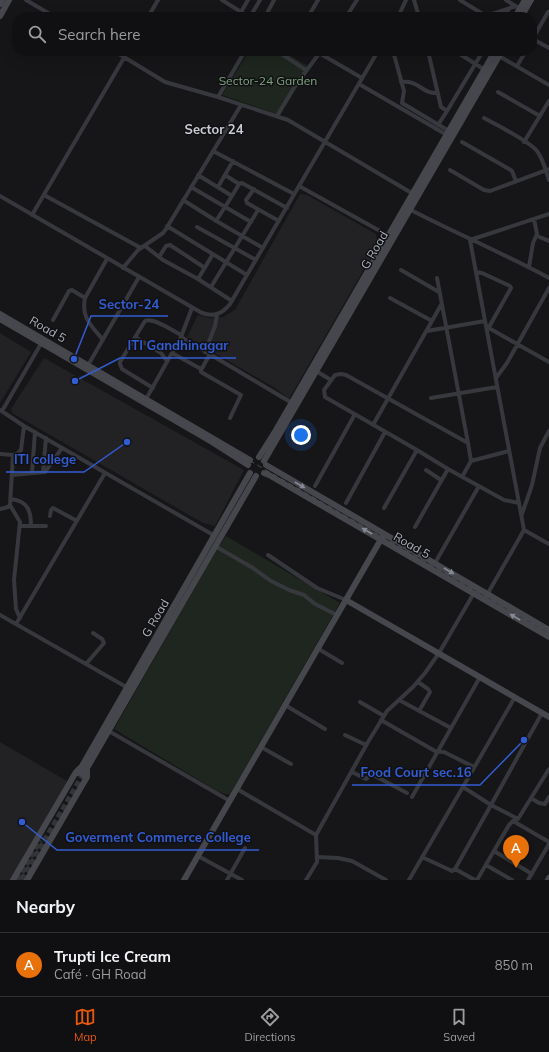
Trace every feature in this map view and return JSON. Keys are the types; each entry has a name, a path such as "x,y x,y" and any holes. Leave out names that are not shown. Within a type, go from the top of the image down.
{"street":[{"path":"0,4 2,0"},
{"path":"0,16 9,0"},
{"path":"26,0 47,12"},
{"path":"151,12 158,0"},
{"path":"222,0 241,12 248,0"},
{"path":"253,12 260,0"},
{"path":"267,12 274,0"},
{"path":"311,12 318,0"},
{"path":"400,12 406,0"},
{"path":"414,0 418,12"},
{"path":"460,0 477,12"},
{"path":"506,0 513,2 521,11"},
{"path":"521,11 525,0"},
{"path":"521,11 531,0"},
{"path":"348,12 354,1"},
{"path":"498,12 510,8 521,11"},
{"path":"507,12 510,8"},
{"path":"537,30 547,11"},
{"path":"537,42 549,48"},
{"path":"218,97 242,56"},
{"path":"285,56 306,70"},
{"path":"277,116 294,86 317,56"},
{"path":"326,56 362,78"},
{"path":"0,196 192,308 206,314 217,315 225,310 232,301 375,56"},
{"path":"394,56 404,93 401,101 403,104 438,125 448,133"},
{"path":"429,56 442,108 447,111"},
{"path":"463,56 487,71"},
{"path":"438,125 480,56"},
{"name":"G Road","path":"263,461 292,403 408,208 448,133 496,56"},
{"path":"504,56 517,66 549,85"},
{"path":"517,66 523,56"},
{"path":"32,215 124,57 165,82 218,97 277,116 296,124 415,195"},
{"name":"G Road","path":"415,195 487,71"},
{"path":"401,82 413,82 428,92 438,93"},
{"path":"358,84 448,133"},
{"path":"498,92 540,116"},
{"path":"524,142 549,100"},
{"path":"123,268 135,253 163,233 241,105"},
{"path":"484,118 536,150 547,170 549,180"},
{"path":"462,142 512,171 516,181"},
{"path":"213,151 294,194"},
{"path":"218,187 233,161"},
{"path":"450,170 487,191 490,191 547,170"},
{"path":"198,175 232,196"},
{"path":"225,175 239,184 242,183 254,189 286,208"},
{"path":"216,221 239,184"},
{"path":"299,186 391,237"},
{"path":"191,187 250,222"},
{"path":"254,189 246,202 279,221"},
{"path":"44,195 143,247 232,301"},
{"path":"183,200 263,248"},
{"path":"408,208 549,278"},
{"path":"211,287 258,210"},
{"path":"470,240 549,214"},
{"path":"529,267 533,243 537,236 534,219"},
{"path":"168,226 247,275"},
{"path":"197,227 256,260"},
{"path":"537,236 549,241"},
{"name":"G Road","path":"263,461 316,371 391,237"},
{"path":"470,240 485,321 488,327 497,387 524,530 488,593"},
{"path":"159,257 166,246 170,245 205,268"},
{"path":"198,279 213,254"},
{"path":"103,340 85,317 83,311 85,298 107,259"},
{"path":"402,270 440,292"},
{"path":"476,272 485,274 511,288 488,327"},
{"path":"88,367 139,277"},
{"path":"437,278 471,461 462,477"},
{"path":"496,378 518,345 549,288"},
{"path":"53,320 68,290 72,290 85,298"},
{"path":"390,298 432,321"},
{"path":"374,425 442,304"},
{"path":"146,399 181,336 192,308"},
{"name":"Road 5","path":"0,314 43,341 146,399 249,462"},
{"path":"201,369 216,326 217,315"},
{"name":"Road 5","path":"0,319 43,341"},
{"path":"153,388 120,367 120,362 145,321 148,319 154,320 292,403"},
{"path":"426,331 485,321"},
{"path":"488,327 549,362"},
{"path":"135,337 161,353 167,361"},
{"path":"43,341 1,411 24,426 217,537"},
{"path":"172,352 201,369 203,373 241,395 230,418"},
{"name":"Road 5","path":"88,367 212,442 249,462"},
{"path":"316,371 331,380"},
{"path":"468,444 346,375 335,375 324,390 325,397 448,469 504,500 519,503"},
{"path":"432,398 497,387"},
{"path":"315,486 355,414"},
{"path":"0,454 13,455 21,450 24,426"},
{"path":"521,516 532,485 540,448 549,431"},
{"path":"32,473 35,432"},
{"path":"346,504 385,432"},
{"path":"43,472 46,438"},
{"path":"12,475 47,471 62,448"},
{"path":"384,508 417,450"},
{"path":"471,461 509,451"},
{"path":"13,455 10,505 18,518 20,526 14,574 16,609 20,618"},
{"path":"253,458 263,461 266,469 264,473 253,475 248,468 249,462 253,458"},
{"name":"Road 5","path":"263,461 474,593 549,637"},
{"path":"415,527 448,469"},
{"path":"426,470 441,480"},
{"path":"16,624 105,473"},
{"name":"Road 5","path":"264,473 435,563 549,630"},
{"name":"G Road","path":"81,774 253,475"},
{"path":"435,563 479,486"},
{"path":"11,499 22,501 31,514 31,526"},
{"path":"0,509 10,505"},
{"path":"50,516 53,508 77,521"},
{"path":"20,526 46,526"},
{"path":"524,530 549,544"},
{"path":"184,880 382,536"},
{"name":"G Road","path":"130,689 215,546 217,537"},
{"path":"215,546 253,568 271,581 289,590 304,595 315,604 337,615"},
{"path":"268,555 311,584 346,600 549,717"},
{"path":"306,880 315,866 317,857 316,835 366,745 387,711 418,682 439,653 474,593"},
{"path":"0,615 130,689"},
{"path":"86,664 104,643 102,639 93,633"},
{"path":"317,648 342,663"},
{"path":"412,797 480,677"},
{"path":"418,682 430,692 419,711"},
{"path":"409,880 515,697"},
{"path":"399,700 451,728"},
{"path":"360,702 384,716"},
{"path":"285,705 325,729"},
{"path":"455,869 542,713"},
{"path":"381,720 435,750 444,752 474,767"},
{"path":"107,729 230,801"},
{"path":"345,735 366,745"},
{"path":"261,747 290,764"},
{"path":"13,880 76,772 85,767 87,777 27,880"},
{"path":"422,857 452,871 455,869 476,880 513,821 518,819 549,769"},
{"path":"352,772 366,780 371,776 374,776 407,793"},
{"path":"462,787 491,805 518,819"},
{"path":"237,789 316,835"},
{"path":"531,798 539,803 545,804 549,797"},
{"path":"513,821 549,843 528,880"},
{"path":"226,880 245,848"},
{"path":"494,851 532,874"},
{"path":"198,856 242,880"},
{"path":"317,857 338,858 352,861 386,880"},
{"path":"486,865 512,880"},
{"path":"501,880 504,875"}],"shaded area":[{"path":"300,194 307,195 376,234 378,245 289,399 275,388 187,337 198,315 209,318 223,317 235,310"},
{"path":"0,333 31,352 0,403"},
{"path":"44,358 244,470 215,526 203,523 12,413 11,409"},
{"path":"0,742 67,781 11,880 0,880"}],"green space":[{"name":"Sector-24 Garden","path":"246,56 291,56 308,66 298,86 280,115 222,95"},
{"path":"226,536 340,603 230,794 219,792 114,729"}],"tunnel":[{"path":"22,880 83,775"},
{"path":"17,880 40,840"}],"railway":[{"path":"0,317 549,633"}],"place":[{"name":"Sector-24","path":"74,359"},
{"name":"ITI Gandhinagar","path":"75,381"},
{"name":"ITI college","path":"127,442"},
{"name":"Food Court sec.16","path":"524,740"},
{"name":"Goverment Commerce College","path":"22,822"},
{"name":"Trupti Ice Cream","path":"516,868"}],"district":[{"name":"Sector 24","path":"214,129"}]}
